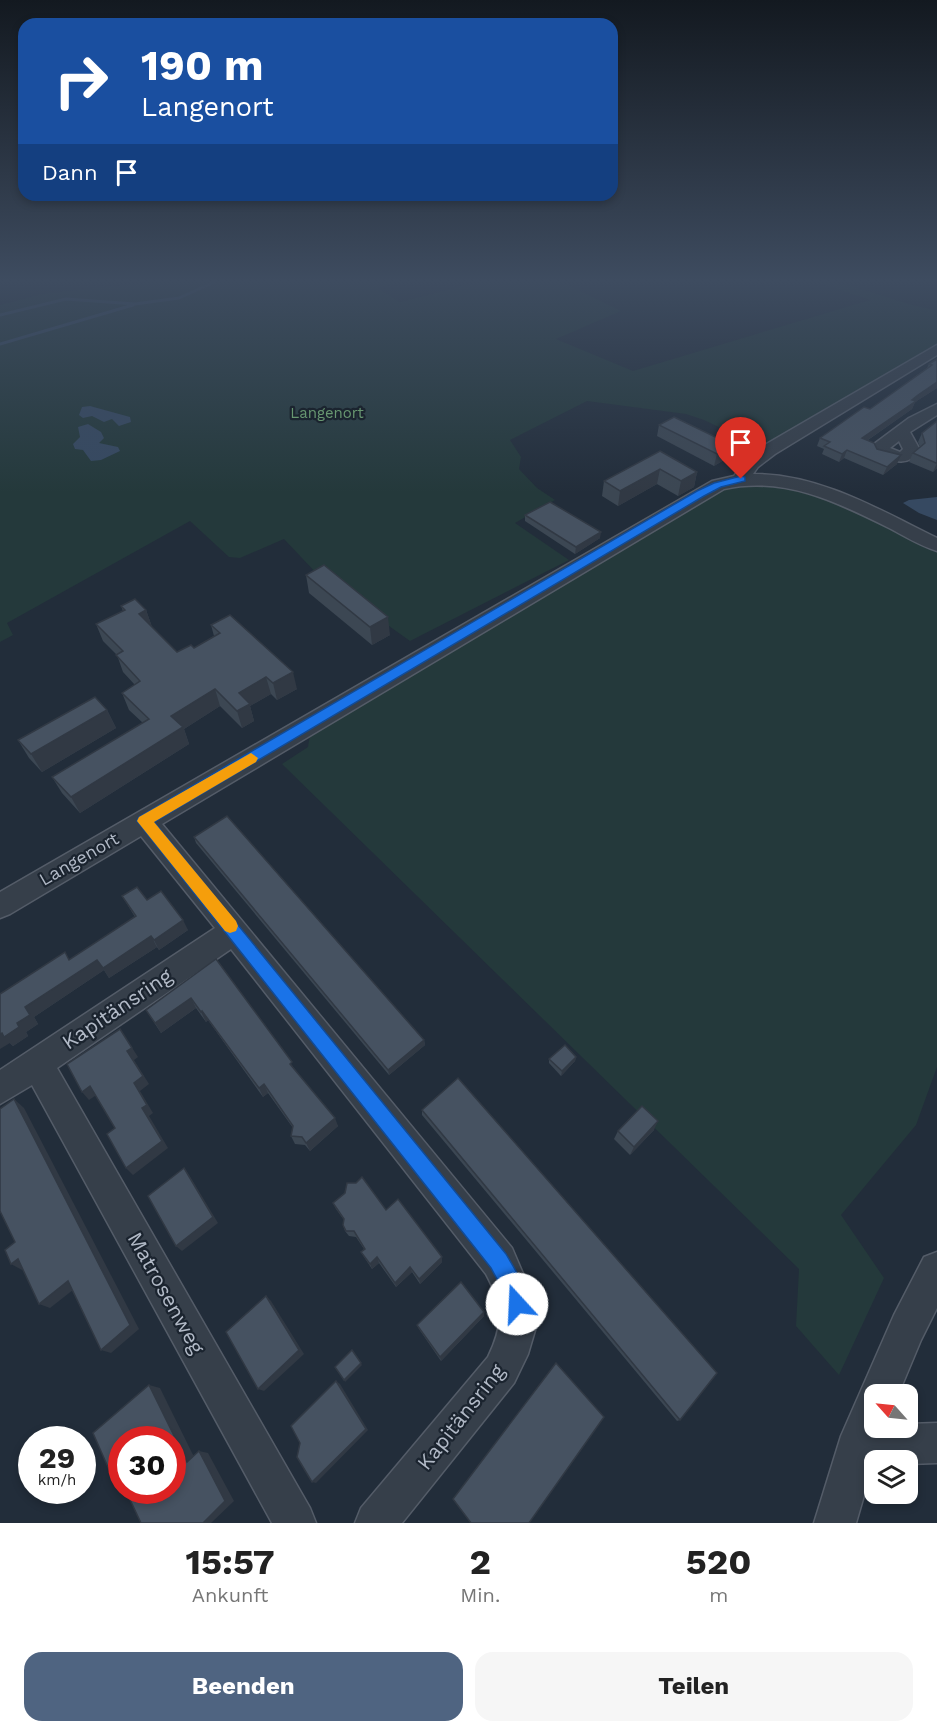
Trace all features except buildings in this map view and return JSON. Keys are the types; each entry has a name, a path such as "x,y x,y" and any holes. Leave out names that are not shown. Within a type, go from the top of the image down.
{"street":[{"path":"934,351 769,450 752,463 747,478 770,478 808,486 937,545"},
{"path":"902,431 937,409"},
{"name":"Langenort","path":"0,906 701,493 718,485 747,478"},
{"name":"Kapitänsring","path":"144,821 499,1261 514,1289 520,1320 515,1343 501,1370 376,1523"},
{"name":"Kapitänsring","path":"0,1088 234,931"},
{"name":"Matrosenweg","path":"37,1063 295,1523"},
{"path":"884,1384 907,1328 937,1270"},
{"path":"835,1523 864,1432"},
{"path":"877,1438 880,1445 937,1443"}],"green space":[{"name":"Langenort","path":"0,351 585,351 633,371 700,351 937,351 770,452 704,420 686,414 587,401 510,440 521,457 519,469 537,488 555,500 515,523 569,560 410,641 319,576 284,539 240,558 229,557 190,521 7,623 13,635 0,642"},
{"path":"765,481 816,493 937,551 937,1067 916,1125 841,1215 884,1278 839,1375 796,1326 799,1269 282,764 308,747 310,734 722,488"}],"water":[{"path":"90,406 130,417 131,422 119,426 112,419 104,422 92,416 83,418 79,415 82,407"},
{"path":"88,424 101,432 104,438 99,443 118,447 120,451 101,460 91,461 83,450 75,449 73,444 80,437 78,427"},
{"path":"937,497 937,520 903,503 909,500"}],"slow traffic":[{"path":"230,926 144,821 251,758"}],"route":[{"path":"517,1304 514,1289 499,1261 144,821 701,493 729,481 741,479"}]}
